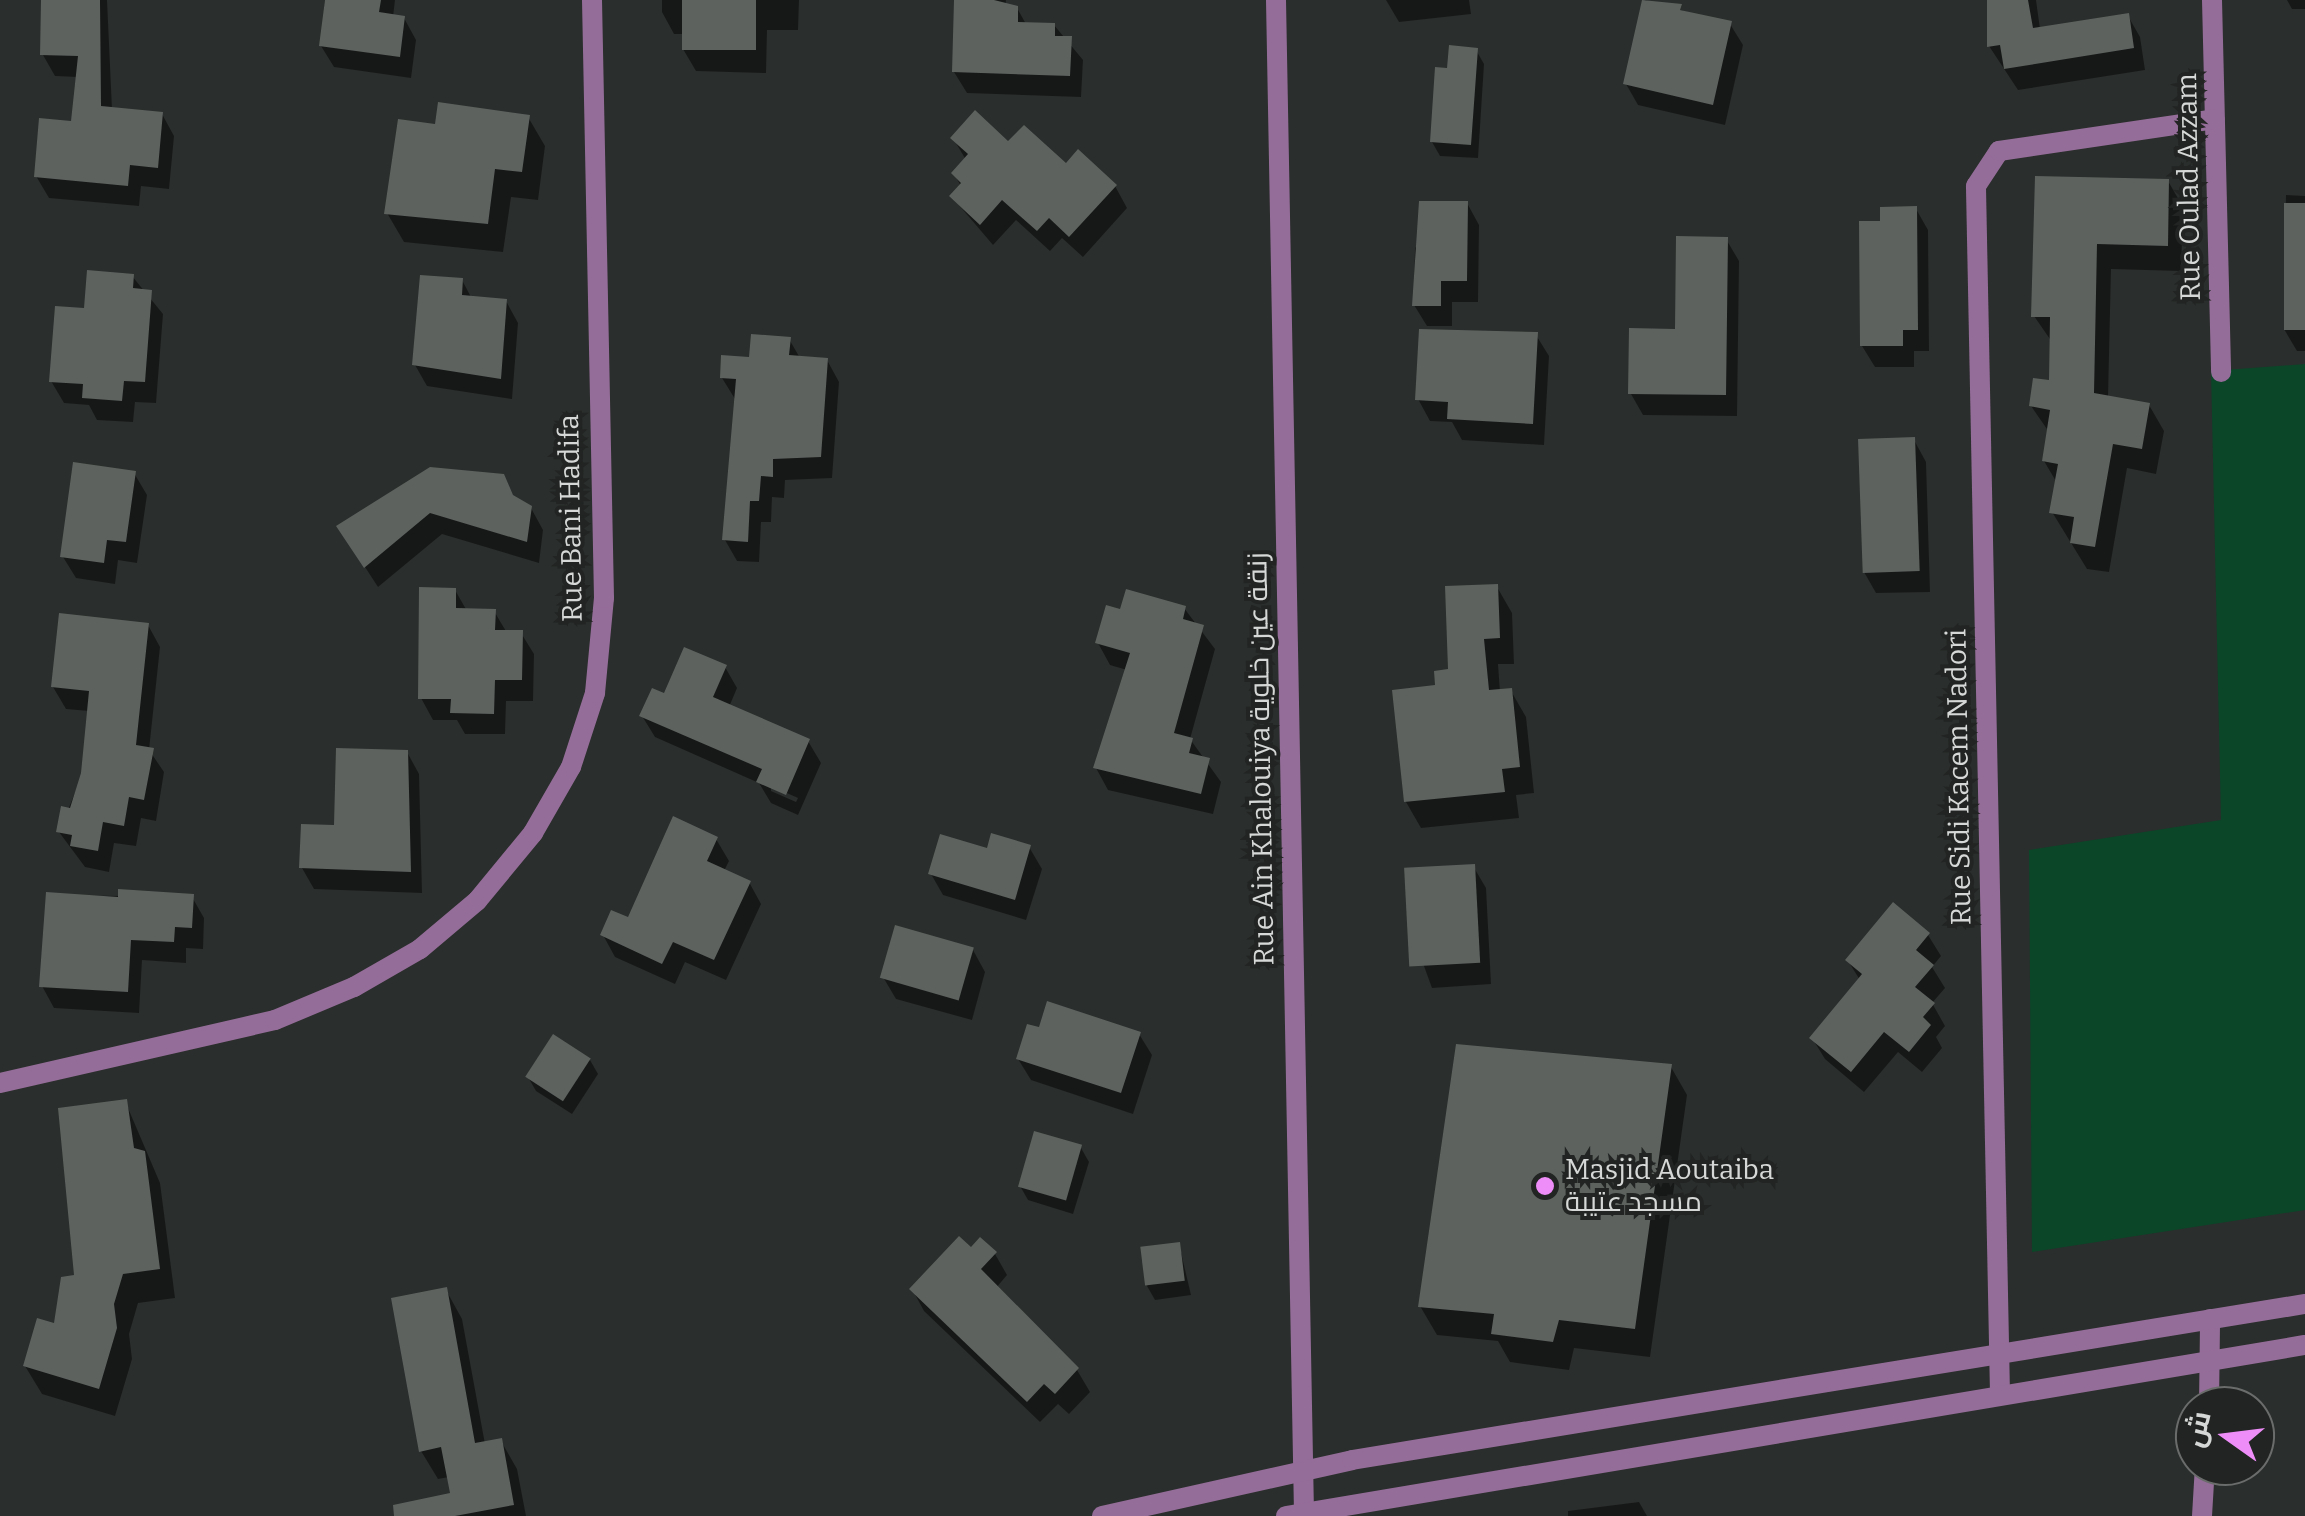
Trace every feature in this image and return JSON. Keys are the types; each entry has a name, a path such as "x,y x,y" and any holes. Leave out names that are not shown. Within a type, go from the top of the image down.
{"street":[{"name":"Rue Bani Hadifa","path":"0,1083 275,1020 354,987 420,949 477,901 533,834 571,767 595,694 604,598 592,0"},
{"name":"Rue Ain Khalouiya زنقة عين خلوية","path":"1276,0 1304,1470 1298,1515"},
{"name":"Rue Oulad Azzam","path":"2212,0 2222,372"},
{"name":"Rue Sidi Kacem Nadori","path":"2000,1394 1976,186 1987,161 1999,151 2214,119"},
{"path":"1102,1516 1304,1470 2305,1304"},
{"path":"2210,1319 2210,1386"},
{"path":"1298,1515 2305,1345"},
{"path":"2202,1516 2204,1486"}],"green space":[{"path":"2305,364 2305,1210 2032,1252 2029,850 2221,820 2211,371"}],"building":[{"path":"41,0 100,0 101,106 163,112 158,168 130,165 128,186 34,177 39,118 71,121 78,56 40,55"},
{"path":"325,0 381,0 379,12 405,16 400,57 319,46"},
{"path":"682,0 756,0 756,50 682,50"},
{"path":"954,0 994,0 1018,6 1018,22 1055,23 1055,36 1072,36 1070,76 952,72"},
{"path":"1642,0 1682,4 1680,10 1732,21 1713,105 1623,84"},
{"path":"1987,0 2028,0 2033,28 2129,13 2134,48 2004,69 2000,45 1987,47"},
{"path":"1449,45 1478,48 1471,145 1430,142 1435,67 1447,68"},
{"path":"438,102 530,115 522,172 495,169 488,224 384,214 398,119 435,124"},
{"path":"975,110 1008,141 1024,125 1066,163 1078,149 1117,185 1069,237 1049,218 1037,231 1002,200 980,225 949,196 961,183 951,173 968,154 950,138"},
{"path":"2035,176 2169,179 2168,246 2097,244 2094,393 2150,403 2142,449 2113,444 2095,547 2070,543 2074,517 2049,513 2058,464 2042,461 2050,410 2029,406 2033,378 2049,380 2050,317 2031,317"},
{"path":"1419,201 1468,201 1467,281 1441,281 1441,306 1412,306"},
{"path":"2284,203 2305,203 2305,330 2284,330"},
{"path":"1917,206 1918,330 1903,330 1903,346 1860,346 1859,221 1880,221 1880,207"},
{"path":"1676,236 1728,237 1726,395 1628,394 1629,328 1675,329"},
{"path":"87,270 134,274 133,288 152,290 145,382 124,381 122,401 82,398 83,384 49,382 55,306 84,308"},
{"path":"420,275 463,278 462,295 507,299 501,379 412,365"},
{"path":"1419,329 1538,332 1533,424 1447,419 1448,402 1415,400"},
{"path":"751,334 791,337 789,355 828,358 821,457 773,459 773,477 761,476 759,501 750,501 748,542 722,540 736,379 720,378 721,355 749,357"},
{"path":"1915,437 1920,571 1863,573 1858,439"},
{"path":"73,462 136,471 126,542 107,540 104,563 60,557"},
{"path":"430,467 504,474 513,495 532,506 527,542 430,513 364,568 336,526"},
{"path":"1498,584 1500,638 1484,639 1489,690 1512,688 1520,767 1502,769 1505,792 1404,802 1392,690 1435,685 1434,671 1448,669 1445,586"},
{"path":"419,587 456,588 456,608 496,609 495,630 523,630 522,680 495,680 494,714 450,713 451,699 418,699"},
{"path":"1126,589 1186,606 1183,619 1204,625 1174,733 1193,738 1189,753 1210,758 1201,794 1093,768 1130,653 1095,643 1106,605 1120,609"},
{"path":"59,613 149,623 136,745 154,748 144,800 129,797 124,826 103,822 98,851 70,846 72,835 56,832 61,806 70,808 81,773 89,691 51,687"},
{"path":"684,647 727,665 713,697 810,739 786,795 756,782 762,769 639,716 652,688 664,693"},
{"path":"336,748 408,750 411,872 299,868 301,824 334,825"},
{"path":"673,816 718,837 707,861 751,881 714,960 673,942 662,964 600,935 611,910 628,917"},
{"path":"991,833 1031,845 1015,900 928,874 940,834 987,848"},
{"path":"1475,864 1480,963 1409,967 1404,868"},
{"path":"118,889 194,894 192,928 175,927 174,942 131,940 128,992 39,987 46,892 118,897"},
{"path":"1893,902 1930,933 1916,950 1934,965 1915,987 1935,1003 1923,1017 1931,1025 1909,1052 1884,1032 1851,1072 1809,1038 1862,974 1845,960"},
{"path":"895,925 974,948 959,1000 880,978"},
{"path":"1047,1001 1141,1032 1121,1093 1016,1059 1027,1024 1039,1027"},
{"path":"553,1034 591,1059 563,1101 525,1077"},
{"name":"Masjid Aoutaiba مسجد عتيبة","path":"1456,1044 1672,1064 1635,1329 1559,1320 1553,1342 1491,1334 1494,1314 1418,1307"},
{"path":"127,1099 134,1148 145,1151 160,1269 123,1274 114,1304 117,1328 99,1389 23,1366 37,1318 54,1323 61,1277 74,1275 58,1108"},
{"path":"1034,1131 1082,1145 1066,1201 1018,1187"},
{"path":"959,1236 971,1247 980,1237 997,1252 981,1269 1079,1368 1055,1394 1044,1384 1027,1402 909,1289"},
{"path":"1180,1242 1185,1281 1145,1286 1140,1247"},
{"path":"447,1287 475,1443 502,1438 514,1505 455,1516 394,1516 393,1505 450,1493 441,1447 419,1452 391,1298"}],"place":[{"name":"Masjid Aoutaiba مسجد عتيبة","path":"1545,1186"}]}
